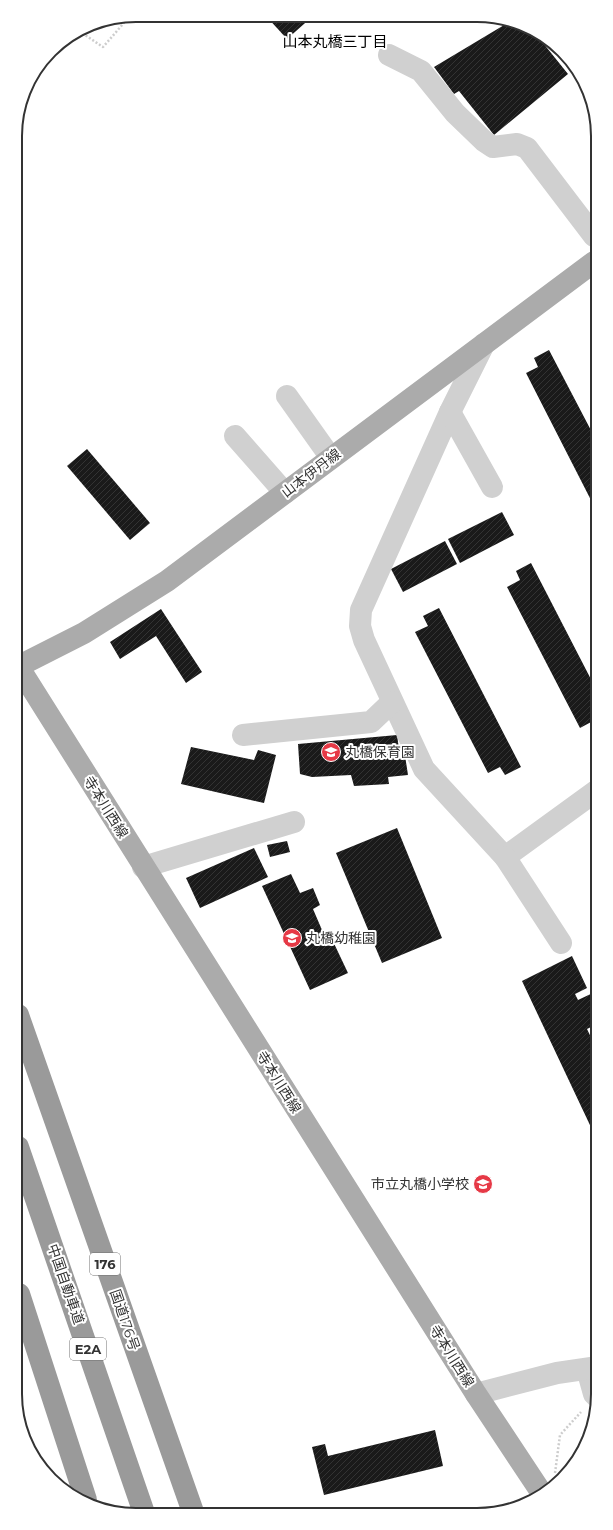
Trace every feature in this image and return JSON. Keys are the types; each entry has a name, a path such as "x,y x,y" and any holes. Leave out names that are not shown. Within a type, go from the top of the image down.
{"highway":[{"name":"国道176号","path":"22,1026 192,1508"},
{"name":"中国自動車道","path":"22,1158 142,1508"},
{"path":"22,1303 85,1496"}],"main road":[{"name":"山本伊丹線","path":"22,664 84,633 131,605 167,581 591,264"},
{"name":"寺本川西線","path":"22,674 476,1394 544,1486"}],"street":[{"path":"389,55 421,71 455,113 484,141 493,147 517,144 527,148 591,232"},
{"path":"484,344 450,412 361,610 360,626 364,640 424,769 505,857 561,943"},
{"path":"287,396 331,458"},
{"path":"450,412 492,487"},
{"path":"235,436 285,493"},
{"path":"243,735 289,723 371,722 392,702"},
{"path":"505,857 591,800"},
{"path":"143,866 280,821"},
{"path":"476,1394 557,1373 591,1368"}],"path":[{"path":"84,35 103,47 124,23"},
{"path":"549,1482 560,1435 591,1403"}],"building":[{"path":"271,22 306,22 287,39"},
{"path":"504,25 534,37 545,45 568,74 494,135 459,91 454,94 434,67"},
{"path":"549,350 591,430 591,500 526,373 538,367 534,358"},
{"path":"87,449 150,523 130,540 67,466"},
{"path":"502,512 514,535 460,563 448,539"},
{"path":"445,541 457,564 403,592 391,569"},
{"path":"531,563 591,679 591,722 580,728 507,587 520,580 516,571"},
{"path":"439,608 521,767 505,775 500,767 488,773 415,632 428,626 423,616"},
{"path":"161,609 202,672 186,683 156,636 120,659 110,642"},
{"path":"397,735 399,749 404,749 408,775 388,777 389,784 354,786 351,775 312,777 300,774 298,744"},
{"path":"191,747 254,760 258,750 276,755 264,803 181,784"},
{"path":"397,828 442,938 382,963 336,853"},
{"path":"287,841 290,852 270,857 267,845"},
{"path":"254,848 268,877 200,908 186,878"},
{"path":"291,874 300,893 313,888 320,905 313,909 325,937 330,935 348,973 310,990 262,886"},
{"path":"572,956 587,988 575,994 578,1000 591,994 591,1027 587,1029 591,1037 591,1127 522,981"},
{"path":"435,1430 443,1466 324,1495 312,1447 325,1444 328,1456"}],"place":[{"name":"丸橋保育園","path":"331,752"},
{"name":"丸橋幼稚園","path":"292,938"},
{"name":"市立丸橋小学校","path":"483,1184"}],"district":[{"name":"山本丸橋三丁目","path":"335,41"}]}
